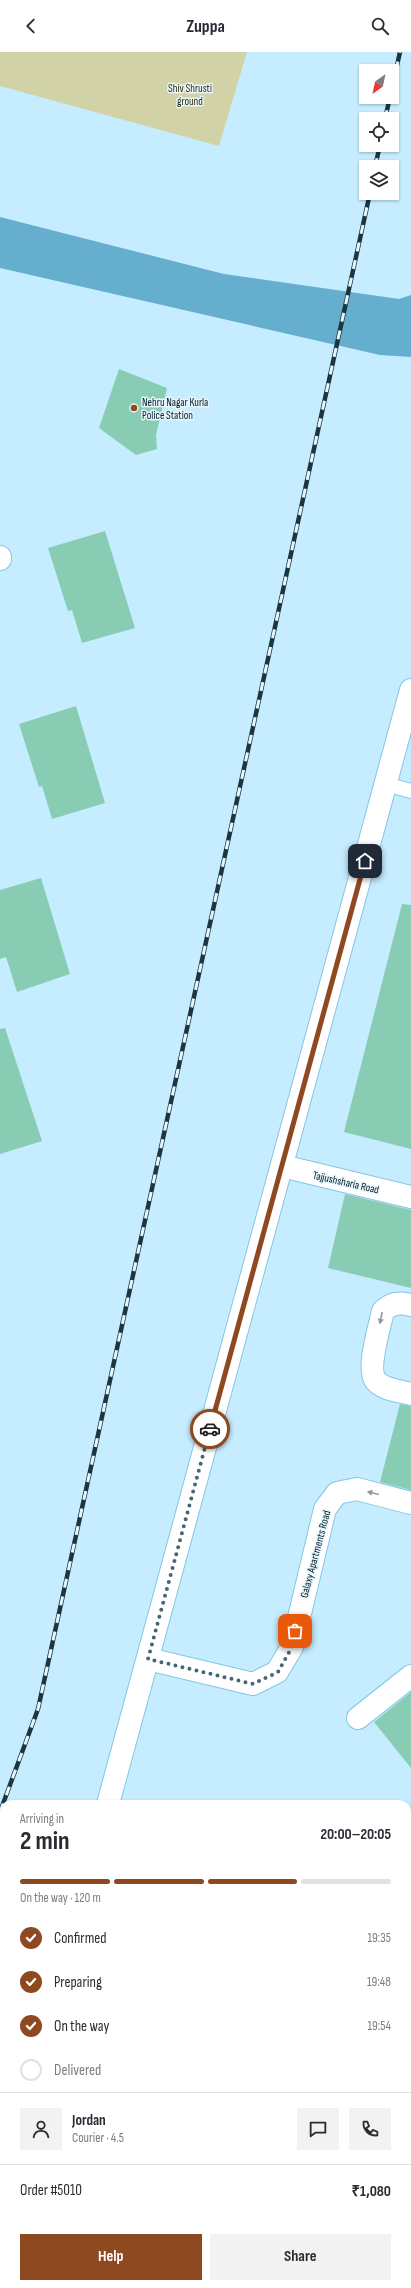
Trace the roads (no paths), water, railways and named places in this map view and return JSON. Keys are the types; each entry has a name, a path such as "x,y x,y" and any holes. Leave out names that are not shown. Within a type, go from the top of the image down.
{"street":[{"path":"109,1800 411,690"},
{"name":"Tajjushsharia Road","path":"282,1166 411,1197"},
{"path":"411,1305 402,1302 390,1304 383,1311 371,1370 376,1381 390,1389 411,1394"},
{"name":"Galaxy Apartments Road","path":"148,1659 253,1684 278,1672 292,1647 325,1509 338,1493 357,1489 411,1503"},
{"path":"358,1718 411,1676"}],"lane":[{"path":"385,784 411,791"}],"water":[{"path":"0,217 224,274 399,299 411,295 411,357 380,355 0,268"}],"railway":[{"path":"397,64 400,52"},
{"path":"387,112 388,104"},
{"path":"377,160 378,152"},
{"path":"4,1800 38,1709 368,200"}],"place":[{"name":"Nehru Nagar Kurla Police Station","path":"134,408"}],"park label":[{"name":"Shiv Shrusti ground","path":"190,94"}]}
